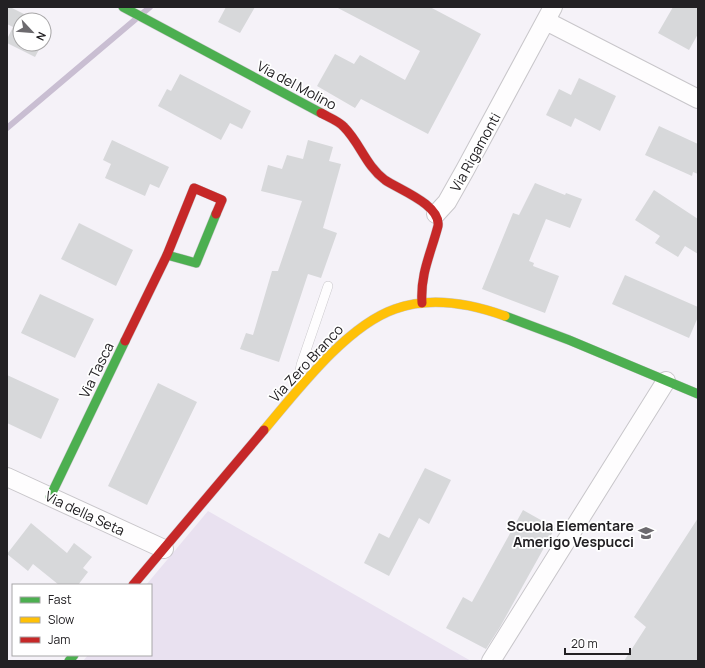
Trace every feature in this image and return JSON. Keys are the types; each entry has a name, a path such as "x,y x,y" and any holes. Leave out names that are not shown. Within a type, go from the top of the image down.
{"street":[{"name":"Via del Molino","path":"123,7 343,125 352,134 369,164 376,172 427,206 436,214"},
{"path":"549,14 698,99"},
{"name":"Via Rigamonti","path":"436,214 447,202 549,14"},
{"name":"Via Tasca","path":"50,497 167,255 194,188 222,200 196,263 167,255"},
{"path":"422,303 421,294 426,260 438,221 436,214"},
{"name":"Via Zero Branco","path":"134,584 330,354 361,327 377,317 395,309 422,303 450,302 465,304 494,312 569,340 698,394"},
{"path":"491,661 666,381"},
{"name":"Via della Seta","path":"7,477 164,549"}],"lane":[{"path":"304,384 300,378 301,365 328,286"}],"shaded area":[{"path":"208,511 471,661 83,661 87,656 152,656 152,584 147,584"}],"building":[{"path":"7,7 20,12 12,12 12,26 7,24"},
{"path":"226,7 255,7 240,33 218,22"},
{"path":"336,7 430,7 481,34 428,134 361,99 355,108 317,86 335,54 354,64 360,55 405,80 420,51"},
{"path":"673,7 698,7 698,34 689,50 658,33"},
{"path":"12,29 12,46 7,43 7,39"},
{"path":"25,52 38,52 35,57"},
{"path":"180,74 251,111 242,129 230,123 221,140 158,106 167,89 171,91"},
{"path":"579,78 616,96 600,131 575,118 571,127 546,115 559,89 571,95"},
{"path":"659,126 698,144 698,174 693,172 692,176 645,155"},
{"path":"112,140 169,167 159,188 150,184 145,196 105,178 111,164 103,160"},
{"path":"308,140 333,147 329,161 341,164 323,228 337,233 321,278 308,274 279,362 240,349 246,333 253,335 272,271 278,271 302,201 261,191 268,165 282,169 287,155 303,159"},
{"path":"535,183 565,195 566,193 582,199 570,228 546,219 529,261 534,263 533,266 559,276 545,313 482,289 513,213 519,215"},
{"path":"654,190 698,219 698,254 685,246 678,257 655,243 660,236 635,220"},
{"path":"79,223 133,250 116,286 61,259"},
{"path":"625,275 698,307 698,317 689,338 612,304"},
{"path":"40,294 94,319 75,358 21,333"},
{"path":"7,375 59,399 41,439 7,423"},
{"path":"158,383 197,402 147,505 108,486"},
{"path":"425,468 451,480 429,524 419,518 389,576 364,563 379,533 389,538"},
{"path":"523,510 555,528 500,627 486,649 446,628 463,597 472,602"},
{"path":"698,518 698,661 624,661 646,627 634,617"},
{"path":"31,523 67,553 74,543 92,557 83,568 88,572 79,584 58,584 33,564 28,571 7,554"}],"waterway":[{"path":"7,128 150,7"}],"traffic: fast":[{"path":"123,7 321,113"},
{"path":"167,255 196,263 216,214"},
{"path":"505,316 569,340 698,394"},
{"path":"50,497 125,341"},
{"path":"69,661 73,656"}],"traffic: slow":[{"path":"264,430 324,361 341,344 377,317 409,305 436,302 464,305 491,311 505,316"}],"traffic: jam":[{"path":"321,113 342,125 350,133 378,174 385,180 427,205 437,218 438,226 424,273 422,303"},
{"path":"125,341 167,255 194,188 222,200 216,214"},
{"path":"134,584 264,430"}],"place":[{"name":"Scuola Elementare Amerigo Vespucci","path":"646,533"}]}
